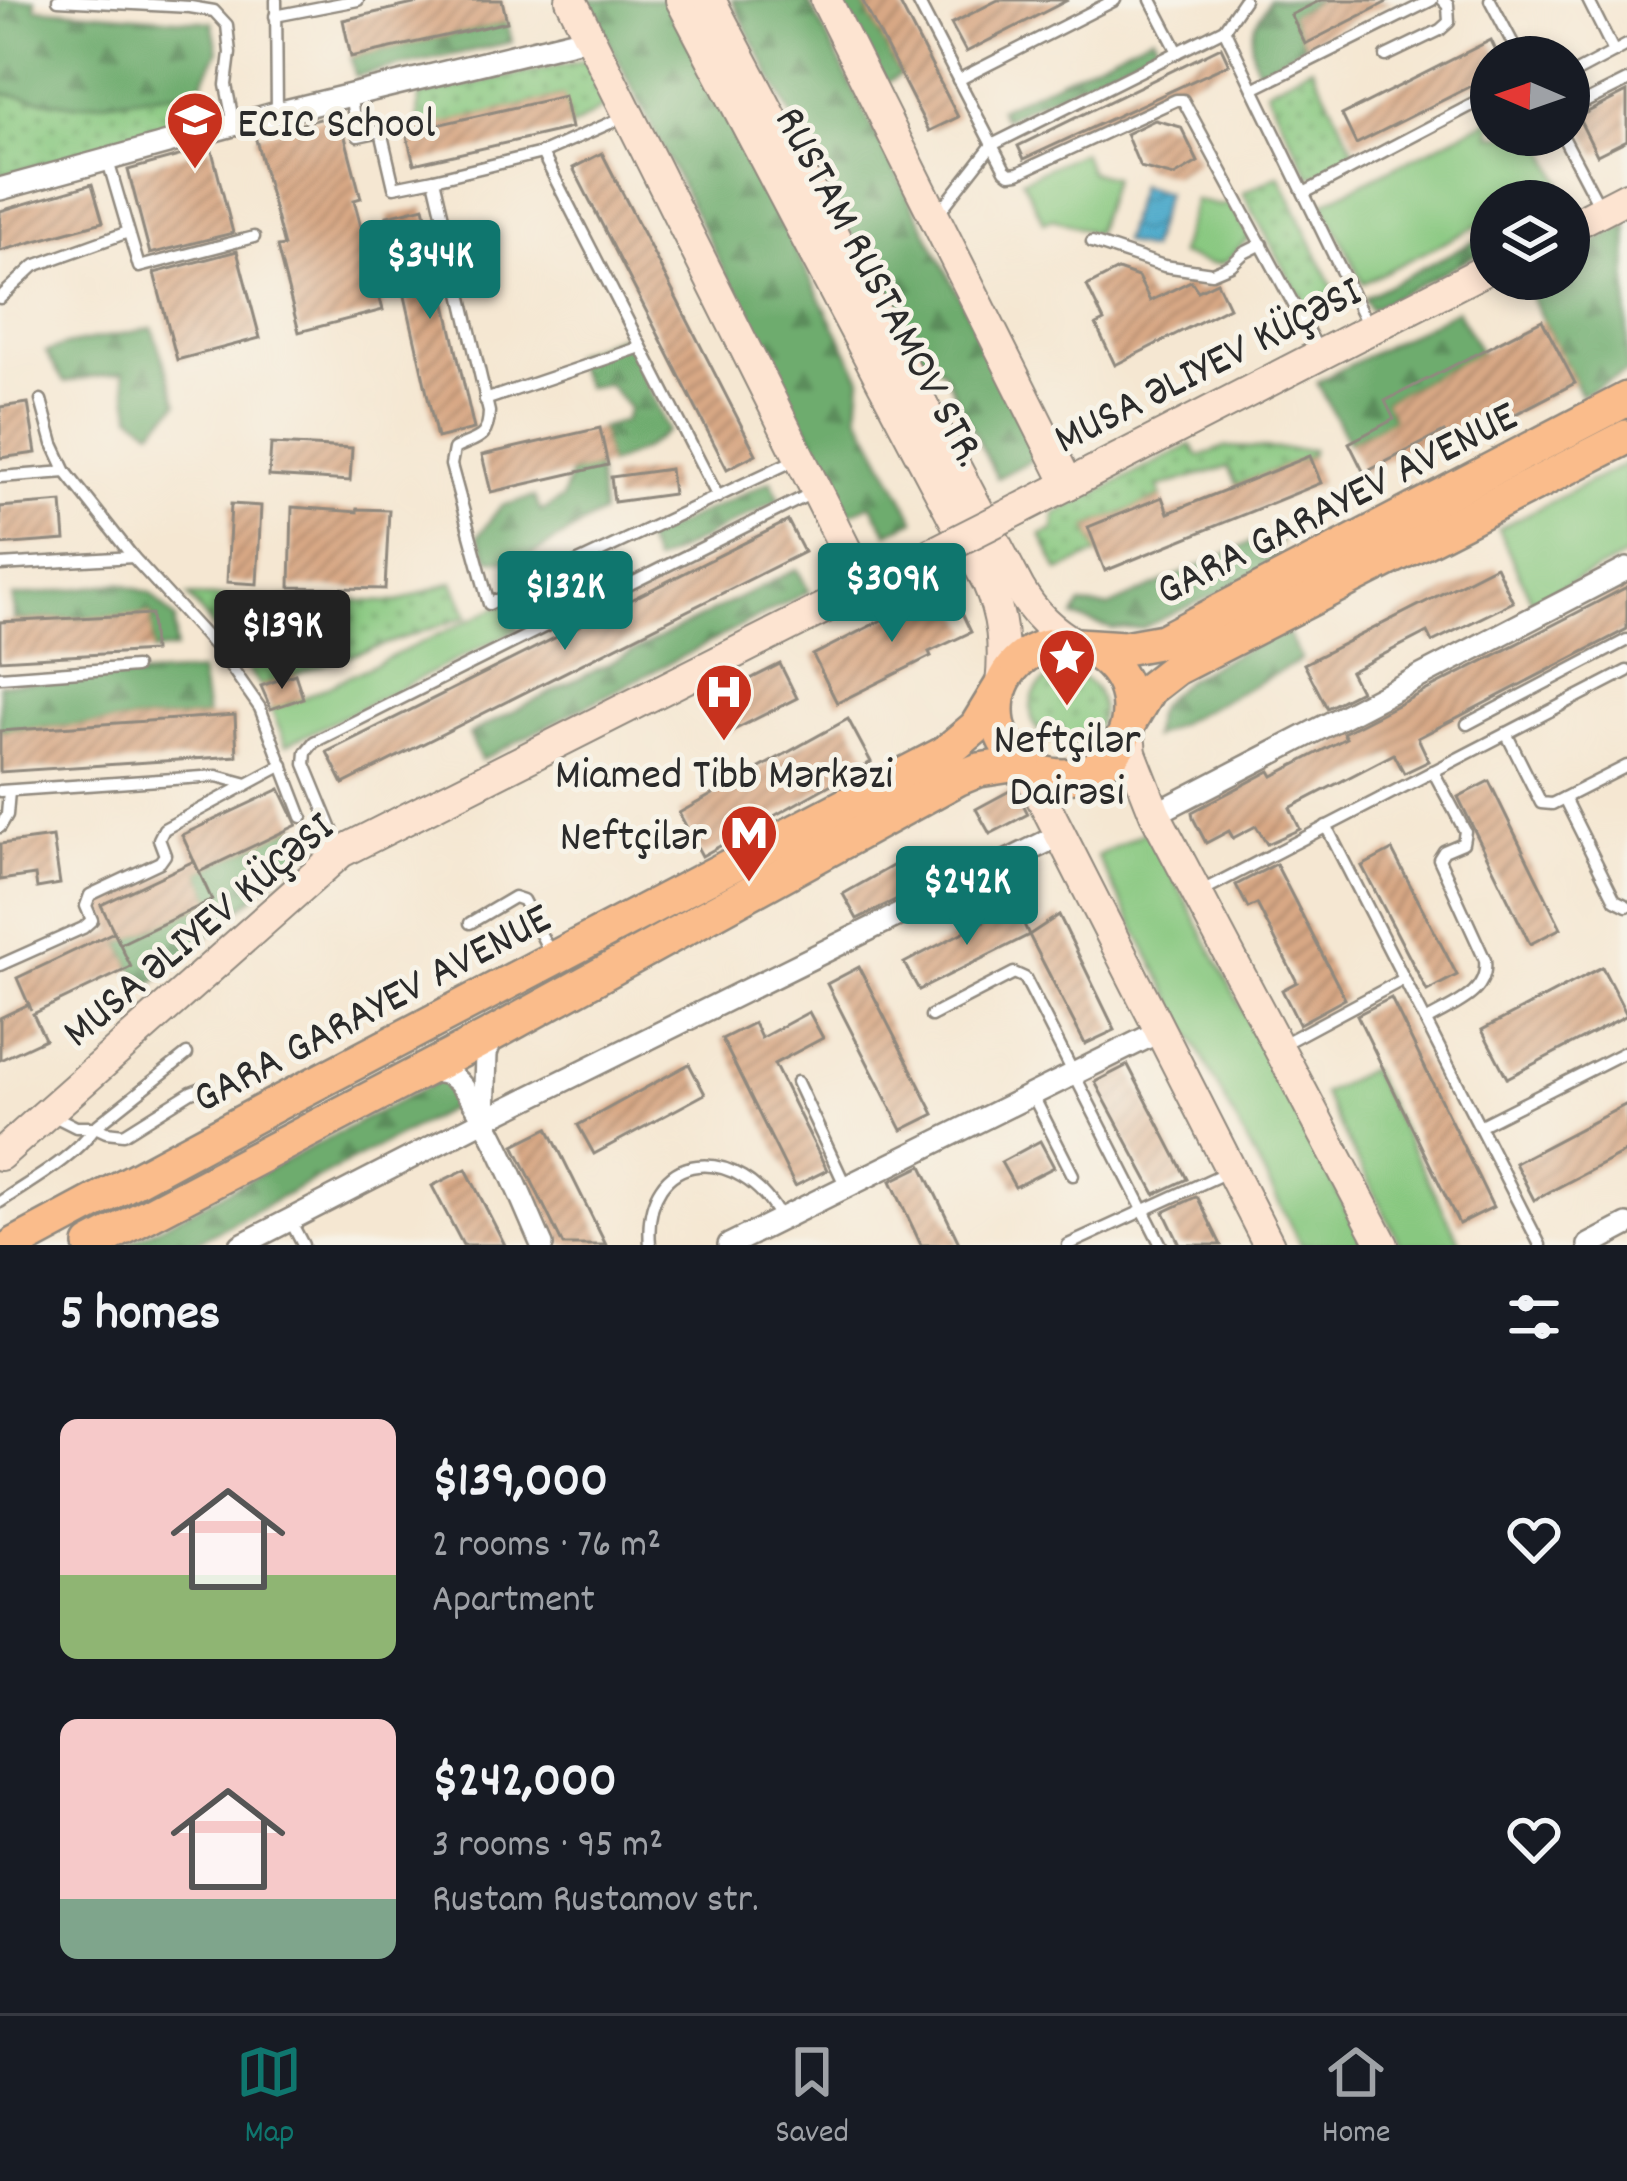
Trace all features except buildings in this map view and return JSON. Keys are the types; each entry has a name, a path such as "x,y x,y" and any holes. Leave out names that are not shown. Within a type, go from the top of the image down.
{"main road":[{"name":"GARA GARAYEV AVENUE","path":"1077,645 1124,648 1163,641 1627,399"},
{"name":"GARA GARAYEV AVENUE","path":"1127,725 1149,688 1176,668 1627,436"},
{"path":"1053,644 1077,645 1113,666 1129,704 1127,725 1110,757 1095,768 1060,776 1024,763 1006,744 997,708 1001,686 1013,666 1053,644"},
{"name":"GARA GARAYEV AVENUE","path":"15,1243 945,753 976,728 1001,686"},
{"name":"GARA GARAYEV AVENUE","path":"91,1245 493,1034 957,779 1024,763"}],"street":[{"path":"572,0 865,589"},
{"name":"RUSTAM RUSTAMOV STR.","path":"681,0 987,581 1003,626 1001,686"},
{"name":"RUSTAM RUSTAMOV STR.","path":"710,0 1019,588 1041,620 1077,645"},
{"path":"826,0 1068,484"},
{"path":"0,189 277,113 590,37"},
{"name":"MUSA ƏLIYEV KÜÇƏSI","path":"0,1155 341,852 1470,278"},
{"path":"1155,814 1627,569"},
{"path":"1127,725 1131,753 1155,814 1383,1245"},
{"path":"1024,763 1269,1245"},
{"path":"241,1245 1060,835"},
{"path":"729,1245 1160,1031"},
{"path":"484,1120 486,1054 493,1034"},
{"path":"419,1073 448,1073 459,1082 484,1120 542,1245"},
{"path":"1589,1245 1627,1225"}],"lane":[{"path":"58,0 214,11 227,25 226,85 234,125"},
{"path":"276,0 277,113"},
{"path":"275,16 358,0"},
{"path":"917,0 1010,174 1183,100 1320,354"},
{"path":"958,80 1115,0"},
{"path":"1151,0 1178,52"},
{"path":"936,217 992,145 1224,29 1244,0"},
{"path":"1253,89 1432,0"},
{"path":"1385,56 1449,22 1443,0"},
{"path":"1490,0 1509,36"},
{"path":"1588,0 1614,52"},
{"path":"1224,29 1370,329"},
{"path":"1590,65 1627,45"},
{"path":"1590,100 1627,81"},
{"path":"350,96 358,136 381,131 394,187 542,153 629,114"},
{"path":"1304,193 1470,106"},
{"path":"542,153 718,497"},
{"path":"1578,156 1614,203"},
{"path":"108,161 139,267 254,237"},
{"path":"434,179 489,412 488,429 482,437 454,448 451,464 489,604 800,458"},
{"path":"0,298 34,266 128,232"},
{"path":"1092,242 1164,266 1212,273 1262,244"},
{"path":"484,400 641,346"},
{"path":"41,400 66,472 134,557 222,654 260,708 302,817"},
{"path":"0,477 66,472"},
{"path":"341,852 305,764 306,752 314,742 817,490"},
{"path":"0,565 134,557"},
{"path":"1467,724 1627,640"},
{"path":"0,677 135,667"},
{"path":"1197,893 1627,671"},
{"path":"1506,733 1541,803 1552,804 1627,766"},
{"path":"0,965 83,928 92,920 86,906 90,895 160,862 164,855 159,839 164,829 283,765"},
{"path":"1426,1021 1478,990 1486,976 1485,960 1439,859 1444,851 1463,843 1465,831 1433,771"},
{"path":"0,827 7,814 5,791 217,776 247,784"},
{"path":"1564,798 1615,900 1627,906"},
{"path":"1326,826 1540,1245"},
{"path":"470,923 514,897 523,900 554,959"},
{"path":"931,1016 1014,974 1024,978 1161,1245"},
{"path":"1278,1046 1404,979"},
{"path":"1479,1126 1627,1052"},
{"path":"0,1202 46,1171 187,1054"},
{"path":"797,1082 846,1187"},
{"path":"47,1113 76,1127 124,1134 207,1086"},
{"path":"1032,1094 1072,1174"},
{"path":"650,1245 649,1215 661,1186 678,1170 723,1168 748,1178 769,1198 781,1220"},
{"path":"1068,1245 1230,1170"},
{"path":"290,1220 303,1245"}],"green space":[{"path":"0,0 35,0 36,8 212,22 218,51 198,90 75,105 0,93"},
{"path":"588,0 667,0 861,378 858,413 915,520 888,533 871,504 847,515"},
{"path":"732,0 808,0 1040,455 997,478 943,370 912,354"},
{"path":"836,0 862,0 900,75 879,87"},
{"path":"1269,0 1321,0 1291,15 1305,44 1258,71 1252,34"},
{"path":"507,22 512,42 355,76 351,57"},
{"path":"1153,35 1158,45 1004,119 999,109"},
{"path":"587,60 605,106 571,128 563,96 418,130 419,96"},
{"path":"1312,66 1357,156 1310,177 1266,90"},
{"path":"198,90 213,116 0,176 0,93 75,105"},
{"path":"1470,130 1470,156 1549,156 1561,180 1470,180 1470,230 1363,283 1323,203"},
{"path":"1082,152 1090,172 1113,177 1095,234 1053,218 1044,222 1022,180"},
{"path":"1279,175 1337,296 1308,312 1243,193"},
{"path":"1195,200 1220,206 1231,202 1250,239 1223,263 1179,254"},
{"path":"1627,225 1627,372 1581,395 1532,300 1590,300 1590,244"},
{"path":"1470,244 1470,258 1370,310 1364,298"},
{"path":"1457,310 1480,352 1385,401 1394,419 1349,443 1317,382"},
{"path":"152,328 178,403 152,430 132,415 123,372 64,382 46,352 66,345"},
{"path":"625,334 668,431 642,450 608,465 600,428 624,421 629,408 608,384 586,387 570,355"},
{"path":"1191,445 1199,457 1225,447 1312,450 1310,456 1237,485 1228,467 1158,487 1162,497 1088,527 1098,553 1059,571 1041,535 1054,530 1055,514"},
{"path":"1627,463 1627,555 1532,602 1498,529"},
{"path":"597,467 602,513 520,562 489,559 478,536 501,506 534,497 541,512 562,499 571,473"},
{"path":"771,481 780,499 654,563 644,540"},
{"path":"1260,538 1282,538 1271,569 1142,628 1113,629 1074,617 1080,605 1108,607"},
{"path":"797,569 809,591 481,760 469,734"},
{"path":"453,582 468,616 261,686 188,596 397,602"},
{"path":"119,583 150,593 175,619 175,649 153,651 150,614 14,621 13,597"},
{"path":"506,603 518,629 286,745 271,709"},
{"path":"1286,631 1301,659 1296,663 1152,737 1157,710 1180,686"},
{"path":"200,672 207,717 0,731 0,684"},
{"path":"1066,674 1091,684 1101,709 1091,734 1066,744 1041,734 1031,709 1041,684"},
{"path":"297,825 307,851 150,986 131,967 120,944 212,900 199,872"},
{"path":"1149,830 1365,1245 1301,1245 1097,856"},
{"path":"1370,1069 1462,1245 1401,1245 1323,1094"},
{"path":"445,1077 459,1104 190,1245 125,1245"}],"water":[{"path":"1139,185 1166,193 1149,250 1122,242"}],"place":[{"name":"ECIC School","path":"195,171"},
{"name":"Neftçilər Dairəsi","path":"1067,708"},
{"name":"Miamed Tibb Mərkəzi","path":"724,743"},
{"name":"Neftçilər","path":"749,884"}]}
